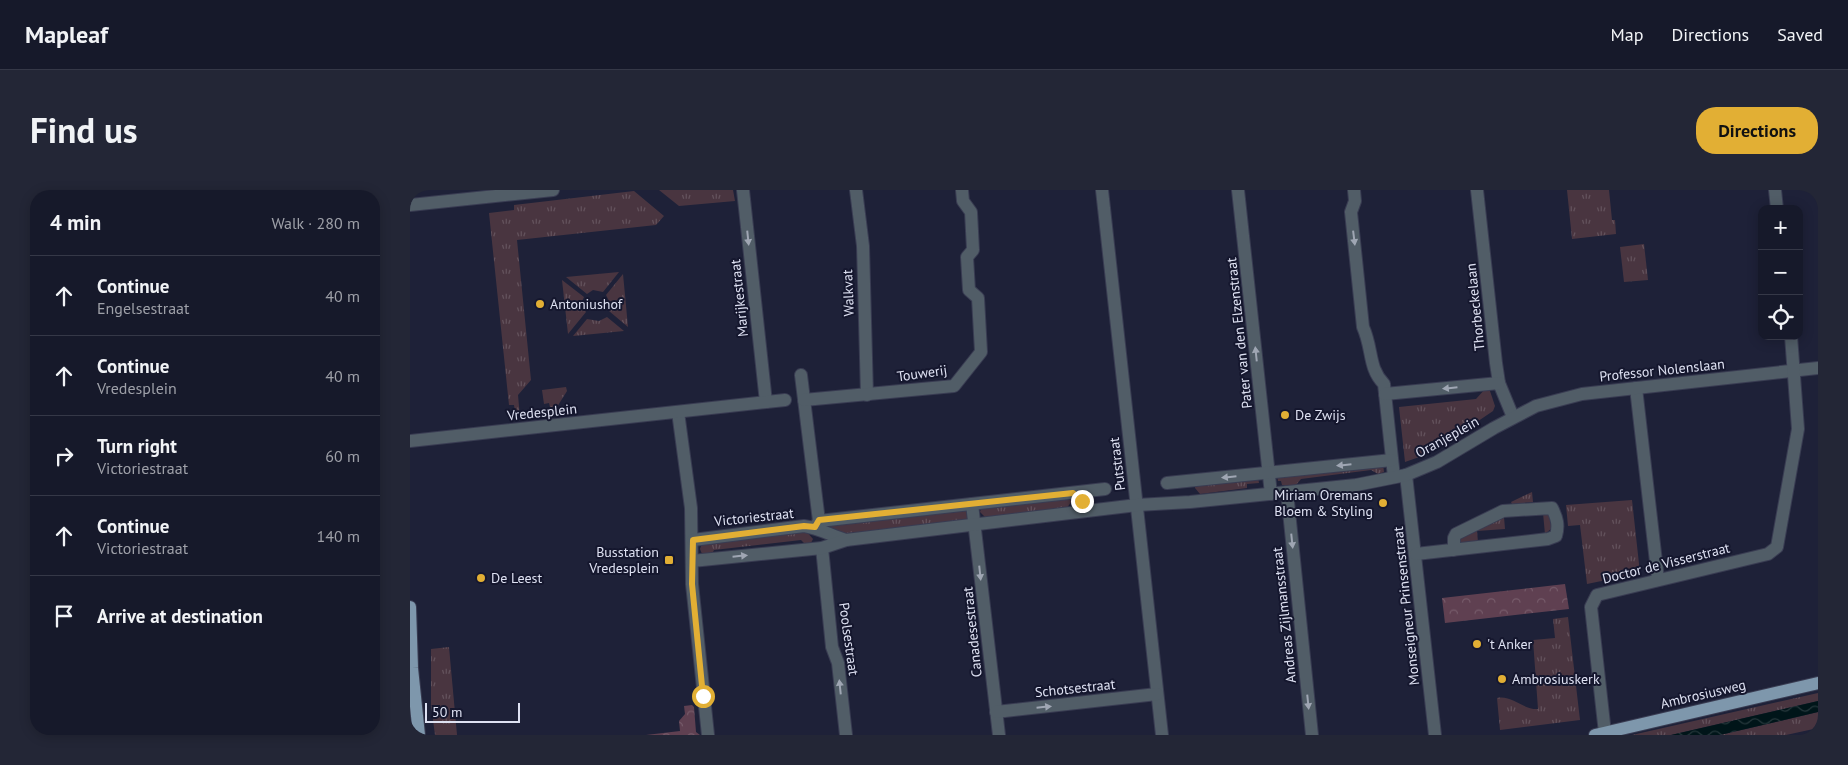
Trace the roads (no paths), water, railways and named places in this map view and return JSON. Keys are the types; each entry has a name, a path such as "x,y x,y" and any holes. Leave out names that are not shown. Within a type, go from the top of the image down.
{"main road":[{"path":"410,607 412,668 419,735"},
{"name":"Ambrosiusweg","path":"1600,734 1818,683"}],"street":[{"path":"410,205 469,194 553,190"},
{"name":"Marijkestraat","path":"743,190 766,402"},
{"name":"Walkvat","path":"856,190 863,246 867,395"},
{"name":"Touwerij","path":"804,400 954,386 981,352 978,298 969,290 967,257 973,250 971,212 963,201 962,190"},
{"name":"Putstraat","path":"1102,190 1162,735"},
{"name":"Pater van den Elzenstraat","path":"1238,190 1271,494"},
{"path":"1354,190 1355,201 1351,212 1363,327 1370,343 1374,374 1384,384 1385,394 1499,383"},
{"name":"Thorbeckelaan","path":"1477,190 1499,383 1513,417"},
{"path":"1775,190 1777,205"},
{"path":"1791,340 1794,371"},
{"name":"Professor Nolenslaan","path":"1513,417 1536,406 1582,394 1818,368"},
{"name":"Doctor de Visserstraat","path":"1600,734 1591,607 1597,595 1768,554 1776,547 1798,429 1794,371"},
{"path":"801,375 817,524"},
{"path":"1636,388 1658,579"},
{"name":"Monseigneur Prinsenstraat","path":"1385,394 1392,460 1400,476 1416,554 1435,735"},
{"name":"Vredesplein","path":"410,442 785,400"},
{"path":"678,412 693,540 692,562 695,616 708,735"},
{"name":"Oranjeplein","path":"1271,494 1356,485 1400,476 1437,462 1513,417"},
{"path":"1167,483 1392,460"},
{"path":"1188,481 1190,502"},
{"name":"Victoriestraat","path":"693,540 1105,489"},
{"name":"Andreas Zijlmansstraat","path":"1287,492 1312,735"},
{"path":"1073,493 1094,510"},
{"name":"Victoriestraat","path":"692,562 822,548 846,540 1094,510 1271,494"},
{"path":"972,504 975,525"},
{"path":"1416,554 1454,550 1556,536 1558,528 1556,516 1552,508 1503,511 1456,534 1454,550"},
{"name":"Victoriestraat","path":"817,524 831,536 846,540"},
{"name":"Canadesestraat","path":"975,525 999,735"},
{"name":"Poolsestraat","path":"822,548 832,647 838,662 846,735"},
{"name":"Schotsestraat","path":"996,712 1158,694"}],"water":[{"path":"1818,701 1818,712 1720,735 1671,735"}],"place":[{"name":"Antoniushof","path":"540,304"},
{"name":"De Zwijs","path":"1285,415"},
{"name":"Miriam Oremans Bloem & Styling","path":"1383,503"},
{"name":"Busstation Vredesplein","path":"669,560"},
{"name":"De Leest","path":"481,578"},
{"name":"'t Anker","path":"1477,644"},
{"name":"Ambrosiuskerk","path":"1502,679"}]}
